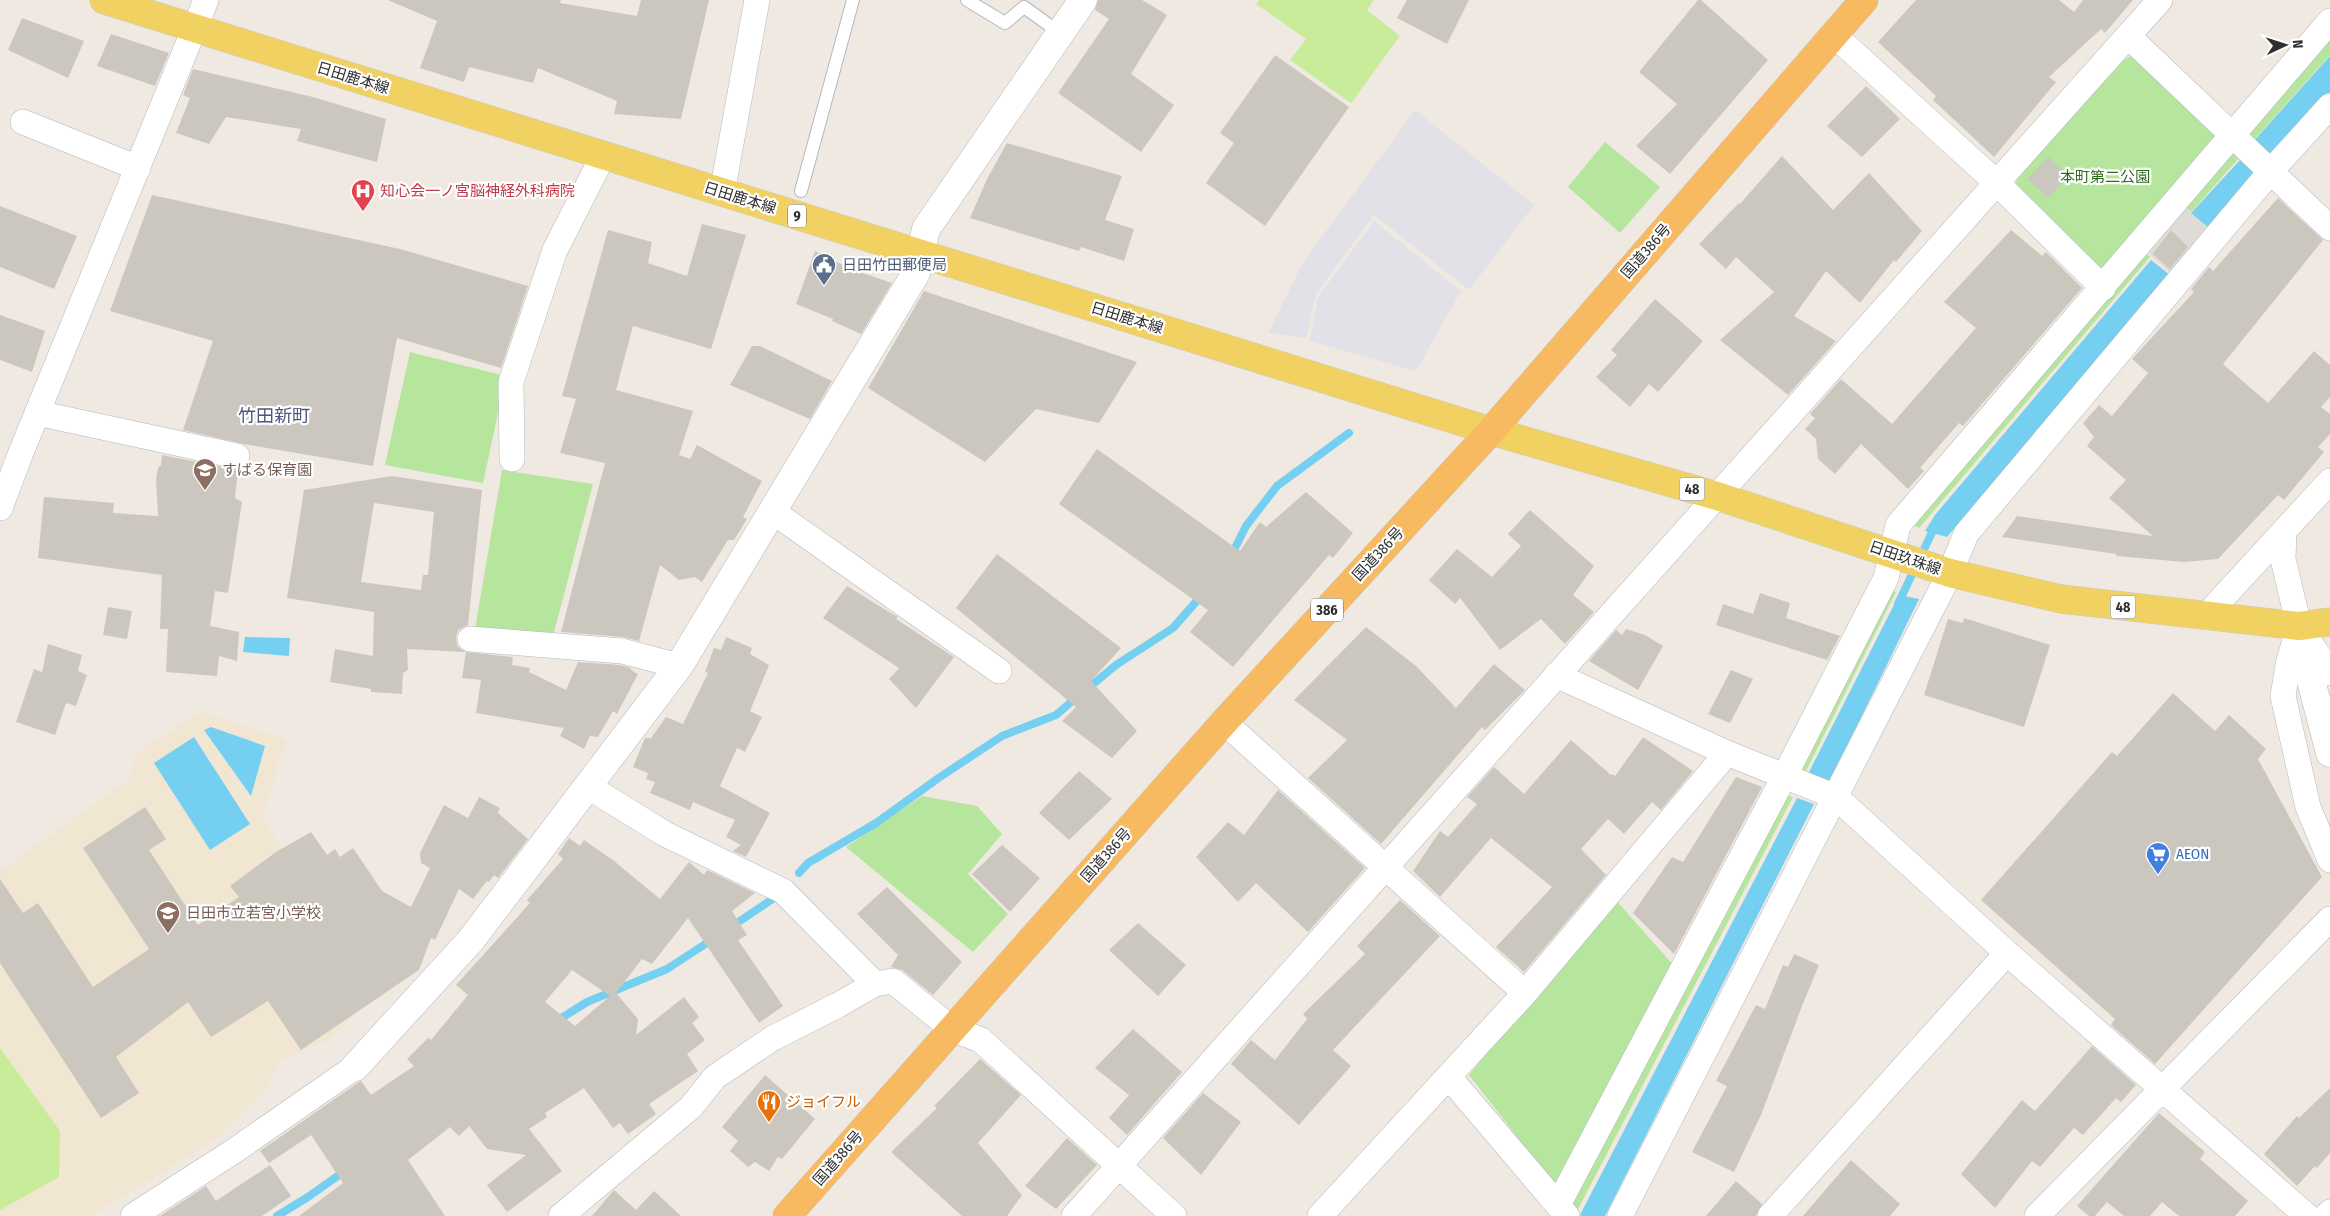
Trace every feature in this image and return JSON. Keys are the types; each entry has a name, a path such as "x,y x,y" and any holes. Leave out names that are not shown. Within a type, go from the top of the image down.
{"highway":[{"name":"国道386号","path":"787,1216 1224,722 1491,431 1864,0"}],"main road":[{"name":"日田鹿本線","path":"104,0 1491,431"},
{"name":"日田玖珠線","path":"1491,431 1717,496 1950,573 2062,599 2205,617 2299,626 2330,622"}],"street":[{"path":"0,508 10,451 37,413 206,0"},
{"path":"722,193 757,0"},
{"path":"133,1216 234,1151 355,1067 471,940 679,666 916,273 926,228 1083,0"},
{"path":"1074,1216 2160,0"},
{"path":"1449,1076 1563,1210 1886,578 1898,525 2330,22"},
{"path":"1834,34 1997,183 2103,288"},
{"path":"2128,36 2330,228"},
{"path":"1620,1216 1950,573 1966,534 2271,171 2330,106"},
{"path":"23,122 138,168"},
{"path":"512,459 511,382 556,250 603,156"},
{"path":"37,413 236,456"},
{"path":"2205,617 2330,481"},
{"path":"772,511 999,671"},
{"path":"2284,531 2283,559 2306,665 2330,753"},
{"path":"2299,626 2330,673"},
{"path":"2299,626 2288,665 2283,696 2308,807 2330,860"},
{"path":"470,639 622,651 679,666"},
{"path":"1556,675 1727,754 1785,775 1836,797 2007,953 2307,1216"},
{"path":"1224,722 1526,993"},
{"path":"1320,1216 1526,993 1727,754"},
{"path":"588,787 665,834 783,891 875,984"},
{"path":"2037,1216 2164,1090 2330,919"},
{"path":"1770,1216 2007,953"},
{"path":"561,1216 691,1106 715,1077 772,1038 838,1006 875,984 893,981 952,1029 981,1040 1174,1216"},
{"path":"2326,1216 2330,1212"}],"lane":[{"path":"801,191 853,0"},
{"path":"967,0 1005,23 1024,6 1060,33"}],"shaded area":[{"path":"1415,110 1534,205 1469,290 1374,215 1316,294 1306,338 1268,333 1302,264"},
{"path":"2181,204 2212,232 2176,278 2143,248"},
{"path":"1374,221 1461,291 1416,371 1310,341 1318,297"},
{"name":"日田市立若宮小学校","path":"201,711 286,740 262,816 375,996 328,1040 282,1059 262,1094 217,1138 91,1216 0,1216 0,871 132,777 137,753"}],"green space":[{"path":"1259,0 1374,0 1367,10 1400,36 1351,103 1290,60 1306,39 1256,4"},
{"path":"2330,38 2330,55 2252,142 2243,133"},
{"name":"本町第二公園","path":"2135,56 2217,130 2218,141 2111,267 2097,267 2014,188 2018,177 2124,60"},
{"path":"1605,142 1660,187 1620,233 1568,187"},
{"path":"2230,148 2240,157 2191,212 2182,204"},
{"path":"2143,249 2150,257 1919,528 1910,523"},
{"path":"410,352 506,376 483,483 385,465"},
{"path":"502,470 593,484 552,640 475,629"},
{"path":"1884,588 1896,592 1804,775 1794,771"},
{"path":"1784,795 1793,797 1577,1211 1571,1203"},
{"path":"922,796 977,806 1002,834 968,874 1008,914 973,952 846,847"},
{"path":"1614,898 1675,967 1558,1189 1469,1075"},
{"path":"0,1048 60,1131 59,1177 0,1210"}],"water":[{"path":"2330,56 2330,96 2272,162 2252,143"},
{"path":"2241,159 2259,176 2211,230 2191,213"},
{"path":"2151,260 2170,275 1947,537 1925,531 1935,515"},
{"path":"1899,595 1919,599 1829,783 1807,776"},
{"path":"245,637 290,638 289,656 243,652"},
{"path":"211,727 265,746 251,796 204,730"},
{"path":"194,737 250,824 210,850 154,763"},
{"path":"1797,798 1814,804 1605,1216 1581,1216 1580,1215"}],"building":[{"path":"388,0 561,0 560,3 637,16 641,0 709,0 681,119 614,114 617,101 538,68 533,83 469,67 464,82 420,68 437,21"},
{"path":"1098,0 1142,0 1167,15 1131,74 1174,105 1141,152 1058,93 1109,19 1095,10"},
{"path":"1407,0 1469,0 1447,44 1397,18"},
{"path":"1698,0 1701,0 1768,60 1670,174 1636,146 1677,104 1639,72"},
{"path":"1916,0 2059,0 2074,12 2083,0 2133,0 2105,33 2101,29 2049,77 2056,82 1994,157 1933,100 1936,96 1878,42"},
{"path":"22,18 84,41 68,78 8,50"},
{"path":"111,34 169,53 155,86 97,66"},
{"path":"1275,55 1349,107 1265,226 1206,183 1234,143 1220,133"},
{"path":"193,69 313,97 386,119 377,162 297,141 301,129 226,117 209,144 176,133 190,98 183,95"},
{"path":"1866,86 1900,119 1862,157 1827,126"},
{"path":"1007,143 1122,176 1105,220 1134,229 1124,261 1081,247 1079,251 970,218 987,179"},
{"path":"1782,156 1833,210 1869,173 1922,231 1896,262 1894,260 1860,303 1826,271 1794,316 1836,341 1788,395 1720,340 1774,292 1736,257 1726,269 1699,244 1740,204"},
{"path":"2048,157 2069,176 2048,198 2027,179"},
{"path":"152,195 400,249 528,286 501,368 397,338 373,466 244,444 183,430 213,341 110,311"},
{"path":"2278,198 2323,240 2223,364 2268,403 2314,351 2330,365 2330,397 2321,407 2330,414 2330,434 2318,447 2324,452 2284,500 2278,495 2218,559 2184,562 2116,556 2116,554 2002,537 2017,516 2153,536 2109,498 2126,480 2087,446 2094,437 2083,423 2099,405 2112,416 2148,373 2132,359 2194,292 2191,289 2209,267 2213,271"},
{"path":"0,206 77,236 54,289 0,267"},
{"path":"702,224 746,235 711,349 633,326 616,390 693,411 679,455 690,459 697,445 762,481 743,517 747,519 734,540 728,540 702,582 695,577 679,580 660,565 639,641 623,637 561,632 605,463 560,453 576,399 562,396 608,230 652,242 648,263 687,276"},
{"path":"2011,230 2042,256 2046,252 2082,288 1963,426 1959,423 1920,468 1924,471 1908,489 1861,444 1835,474 1818,459 1816,439 1805,429 1815,418 1810,414 1841,379 1892,424 1976,328 1944,302"},
{"path":"2171,230 2188,247 2170,269 2153,254"},
{"path":"815,251 851,269 892,283 861,334 832,321 833,319 796,304"},
{"path":"924,291 1137,362 1099,423 1036,409 985,462 868,388"},
{"path":"1655,299 1703,341 1658,392 1649,384 1630,407 1596,377 1617,355 1611,350"},
{"path":"0,315 45,331 32,372 0,360"},
{"path":"752,346 760,346 832,381 810,419 730,385"},
{"path":"1097,449 1240,551 1260,522 1266,527 1306,492 1353,533 1333,558 1329,555 1233,667 1190,632 1208,610 1059,504"},
{"path":"162,455 238,470 235,498 242,502 228,593 215,591 210,626 239,632 237,661 219,656 217,676 166,672 168,629 160,629 162,575 38,558 44,497 114,503 113,513 158,516 156,479"},
{"path":"392,476 482,490 468,625 458,630 456,637 457,646 465,652 407,649 408,670 403,673 402,694 371,692 371,689 330,682 335,649 373,656 374,612 287,598 304,490","holes":["374,503 434,512 428,575 423,575 421,590 361,582"]},
{"path":"1530,510 1594,566 1573,595 1594,612 1565,644 1541,619 1500,650 1460,598 1455,604 1429,580 1457,549 1492,577 1521,546 1508,534"},
{"path":"997,554 1121,648 1091,681 1137,731 1112,758 1062,721 1076,707 956,608"},
{"path":"847,586 898,617 896,619 954,657 916,708 889,679 899,668 823,618"},
{"path":"1760,593 1790,603 1786,618 1840,636 1827,660 1716,625 1723,604 1753,614"},
{"path":"108,607 132,611 127,639 103,635"},
{"path":"1964,618 2050,645 2024,727 1924,695 1948,619 1963,623"},
{"path":"1366,627 1416,666 1456,708 1494,664 1525,690 1485,730 1482,727 1381,844 1308,778 1347,740 1294,700"},
{"path":"1626,629 1645,635 1663,646 1638,690 1589,661 1616,630 1622,635"},
{"path":"726,637 752,648 750,654 769,665 750,711 762,717 745,752 737,748 720,786 770,813 746,857 733,851 741,845 726,837 735,820 693,802 690,810 650,793 655,782 646,779 648,773 633,767 645,738 651,738 666,717 683,724 708,673 705,672 714,648 721,650"},
{"path":"48,644 82,655 78,671 87,675 76,706 66,703 55,735 16,722 34,669 42,672"},
{"path":"466,652 513,657 512,665 530,668 529,672 566,690 578,662 620,665 631,668 631,670 638,674 617,714 613,711 598,737 590,736 584,749 560,736 564,728 476,713 481,680 462,678"},
{"path":"1731,670 1753,679 1730,723 1708,714"},
{"path":"2173,693 2215,731 2229,715 2266,749 2258,759 2322,877 2155,1064 2111,1025 2115,1019 1981,900 2112,752 2117,756"},
{"path":"1643,737 1693,771 1661,810 1652,802 1624,834 1608,819 1581,849 1606,875 1524,972 1496,947 1552,887 1491,838 1440,897 1413,871 1440,831 1448,837 1477,804 1467,797 1494,767 1524,794 1571,740 1611,775 1615,776"},
{"path":"1079,771 1112,799 1069,840 1039,813"},
{"path":"1736,777 1762,787 1674,954 1633,913 1672,857 1683,862"},
{"path":"1278,790 1365,868 1308,932 1256,883 1238,902 1196,857 1228,822 1244,835"},
{"path":"479,797 500,808 498,813 528,839 498,878 494,875 473,899 459,889 435,940 431,938 419,970 301,1050 268,1001 211,1037 188,1002 116,1057 139,1093 101,1118 0,963 0,879 23,913 38,903 93,987 149,949 83,848 145,807 166,839 149,850 198,925 239,897 230,886 276,852 311,832 327,855 335,849 340,857 353,848 382,891 411,907 430,868 421,863 420,853 444,805 468,818"},
{"path":"569,838 580,846 584,840 614,861 660,899 689,862 704,875 707,870 755,893 732,911 747,935 738,940 783,1006 759,1023 688,918 652,964 642,959 616,993 638,1019 636,1035 684,997 699,1017 692,1023 705,1040 687,1054 698,1071 649,1104 656,1114 628,1134 620,1123 613,1128 584,1088 545,1113 547,1117 529,1129 562,1171 507,1212 487,1185 526,1155 487,1149 469,1126 459,1136 450,1127 408,1160 445,1216 299,1216 343,1183 311,1135 269,1163 260,1151 359,1082 361,1081 371,1095 414,1066 407,1059 428,1038 431,1040 468,995 456,985 530,903 527,900 563,859 558,854","holes":["572,970 610,996 575,1026 545,1002"]},
{"path":"1002,845 1040,878 1010,912 972,874"},
{"path":"887,887 962,962 933,995 902,970 891,967 898,955 857,914"},
{"path":"1400,900 1440,936 1333,1050 1351,1066 1299,1125 1231,1064 1251,1040 1275,1060 1307,1019 1303,1014 1365,954 1357,946"},
{"path":"1138,923 1186,965 1158,996 1109,950"},
{"path":"1794,954 1819,965 1761,1115 1734,1172 1692,1152 1727,1086 1716,1081 1756,1005 1765,1009 1783,965 1788,967"},
{"path":"1133,1029 1182,1072 1127,1135 1109,1118 1129,1095 1095,1068"},
{"path":"2092,1046 2136,1085 2121,1102 2116,1098 2083,1135 2074,1128 2040,1167 2032,1161 1995,1208 1961,1174 2022,1100 2035,1111"},
{"path":"980,1059 1021,1095 978,1143 1022,1195 1007,1216 962,1216 891,1152 937,1108 934,1106"},
{"name":"ジョイフル","path":"765,1075 815,1119 782,1159 778,1157 769,1171 755,1162 748,1167 730,1151 738,1141 722,1127"},
{"path":"2330,1088 2330,1153 2297,1186 2264,1154 2297,1116 2299,1118"},
{"path":"1203,1093 1241,1122 1201,1175 1163,1138"},
{"path":"2159,1113 2205,1152 2200,1159 2248,1201 2235,1216 2179,1216 2162,1202 2150,1216 2124,1216 2107,1202 2095,1216 2089,1216 2077,1206"},
{"path":"1067,1138 1097,1165 1056,1209 1025,1186"},
{"path":"1851,1160 1900,1204 1890,1216 1803,1216"},
{"path":"270,1165 291,1196 262,1216 160,1216 206,1186 216,1201"},
{"path":"1736,1181 1762,1204 1756,1216 1706,1216"},
{"path":"614,1190 636,1210 654,1191 681,1216 592,1216"}],"waterway":[{"path":"1231,556 1246,526 1277,486 1349,433"},
{"path":"1898,604 1936,524"},
{"path":"1086,690 1116,665 1173,628 1202,595"},
{"path":"799,873 808,863 876,823 1002,736 1056,715 1077,697"},
{"path":"731,927 774,898"},
{"path":"555,1022 587,1002 667,969 713,939"},
{"path":"277,1216 346,1170"}],"place":[{"name":"知心会一ノ宮脳神経外科病院","path":"363,212"},
{"name":"日田竹田郵便局","path":"824,286"},
{"name":"すばる保育園","path":"205,491"},
{"name":"AEON","path":"2158,875"},
{"name":"日田市立若宮小学校","path":"168,934"},
{"name":"ジョイフル","path":"769,1123"}],"district":[{"name":"竹田新町","path":"274,416"}]}
